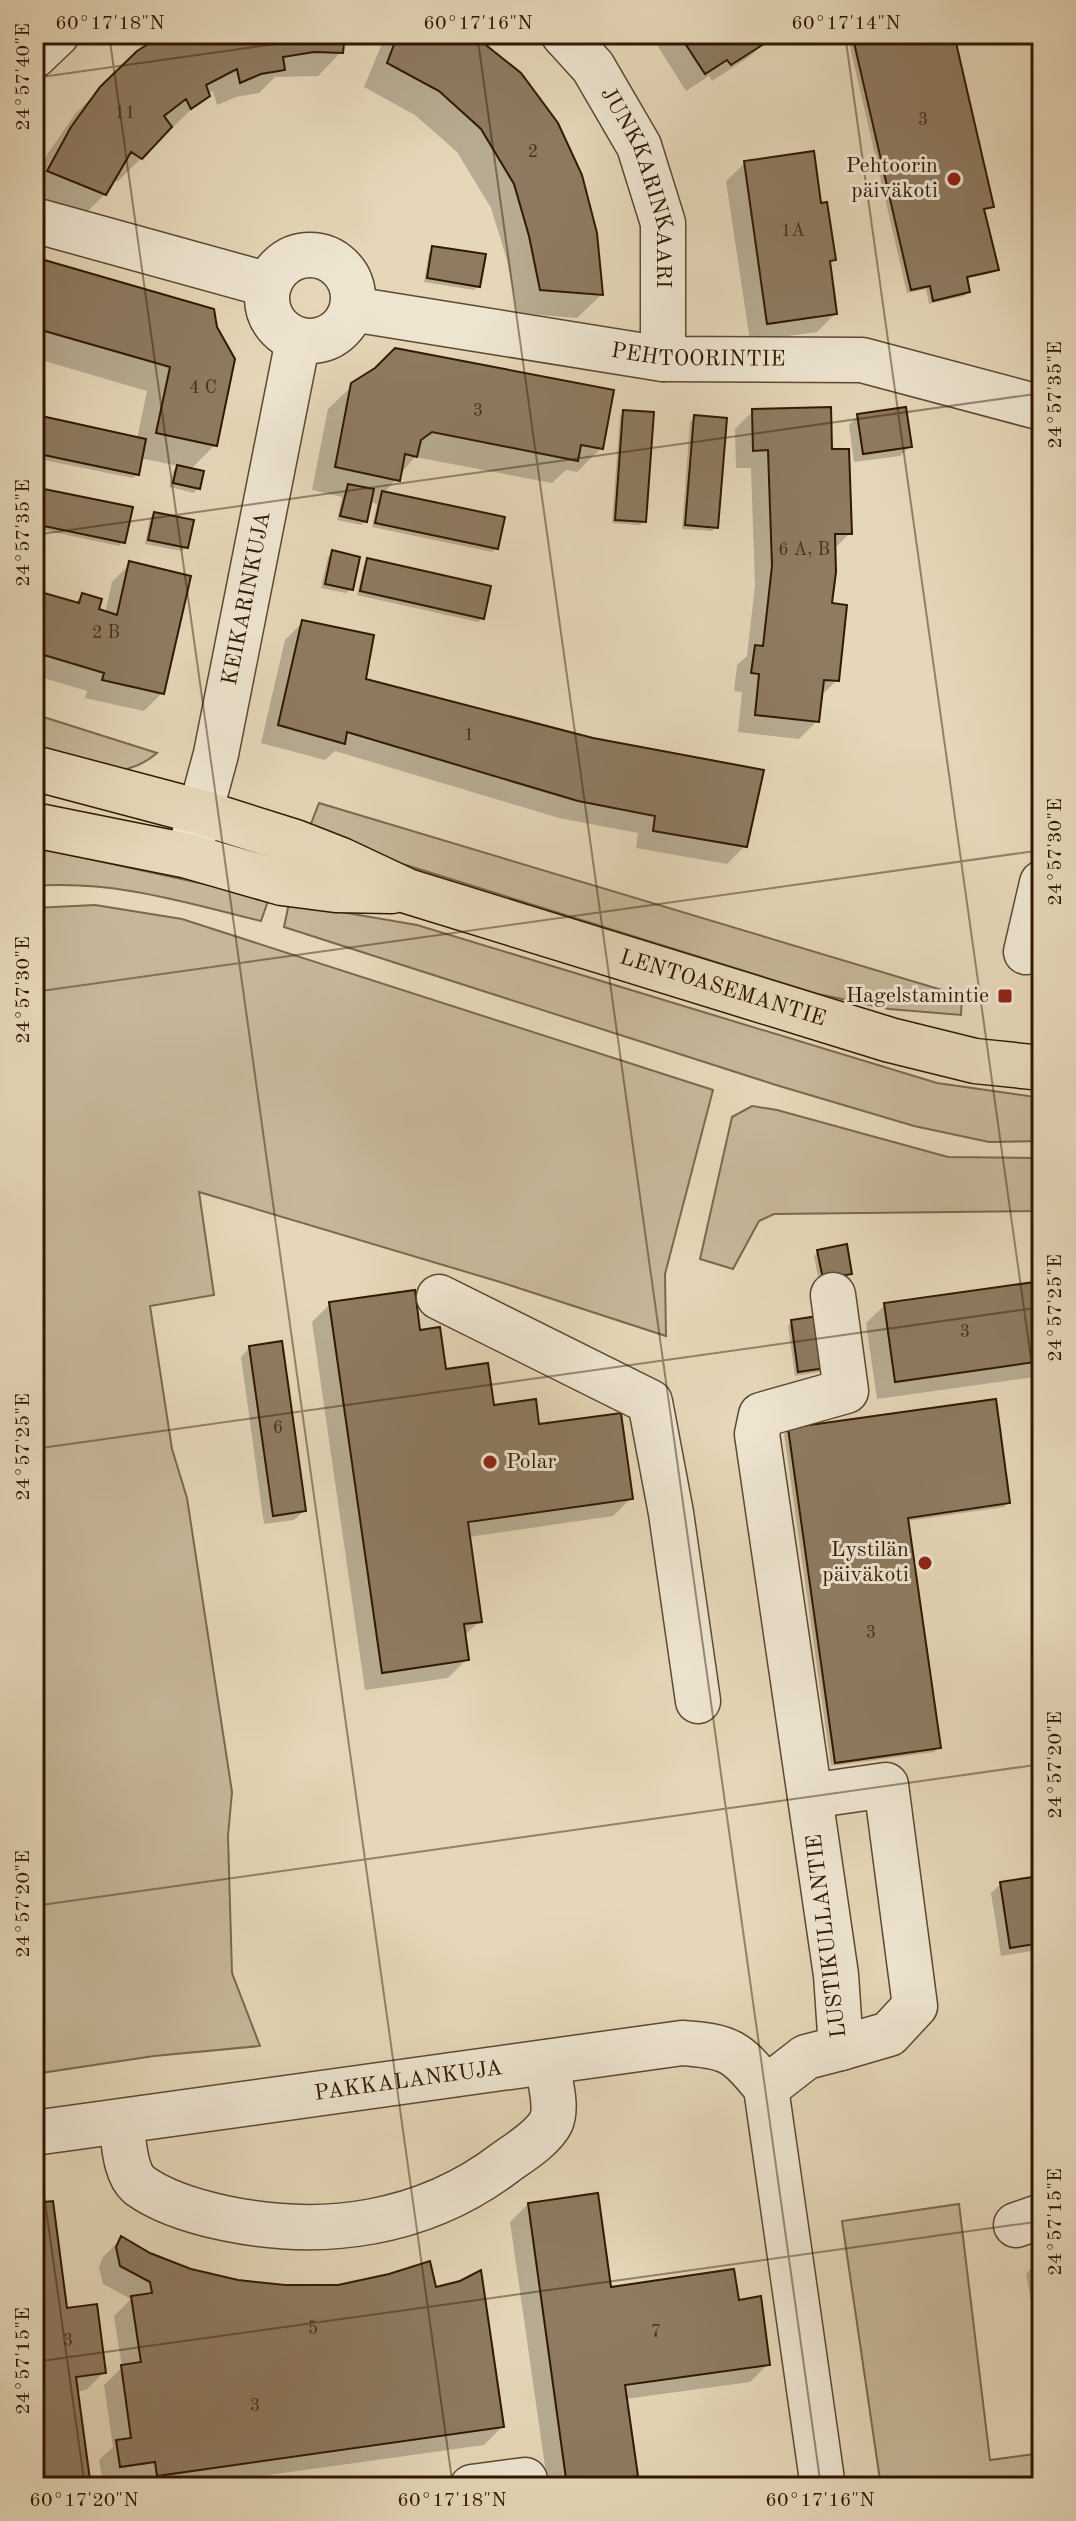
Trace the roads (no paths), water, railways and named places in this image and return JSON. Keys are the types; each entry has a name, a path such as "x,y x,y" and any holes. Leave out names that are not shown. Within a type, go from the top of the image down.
{"main road":[{"name":"LENTOASEMANTIE","path":"34,768 200,812 341,860 407,891 890,1040 975,1061 1042,1068"},
{"name":"LENTOASEMANTIE","path":"34,825 188,856 282,883 336,890 407,891"}],"street":[{"path":"34,56 57,34"},
{"name":"JUNKKARINKAARI","path":"563,34 593,67 639,146 663,223 663,359"},
{"path":"34,220 269,285"},
{"path":"317,255 331,260 350,281 352,309 347,321 337,331 312,341 298,340 286,334 269,312 269,285 274,274 293,258 317,255"},
{"name":"PEHTOORINTIE","path":"352,309 663,359 862,360 1042,408"},
{"name":"KEIKARINKUJA","path":"188,856 216,754 298,340"},
{"path":"1026,952 1042,883"},
{"name":"LUSTIKULLANTIE","path":"766,2088 806,2057 841,2048 836,1975 757,1434 761,1415 846,1391 833,1295"},
{"path":"439,1297 650,1402 671,1513 698,1701"},
{"path":"810,1796 886,1785 915,2006 889,2034 841,2048"},
{"name":"PAKKALANKUJA","path":"34,2133 682,2043 719,2045 746,2062 766,2088"},
{"path":"121,2122 128,2166 137,2183 167,2199 203,2213 285,2228 359,2225 420,2210 457,2195 529,2144 550,2124 552,2115 547,2062"},
{"path":"766,2088 823,2487"},
{"path":"472,2487 525,2480"}],"place":[{"name":"Pehtoorin päiväkoti","path":"954,179"},
{"name":"Hagelstamintie","path":"1005,996"},
{"name":"Polar","path":"490,1462"},
{"name":"Lystilän päiväkoti","path":"925,1563"}]}
